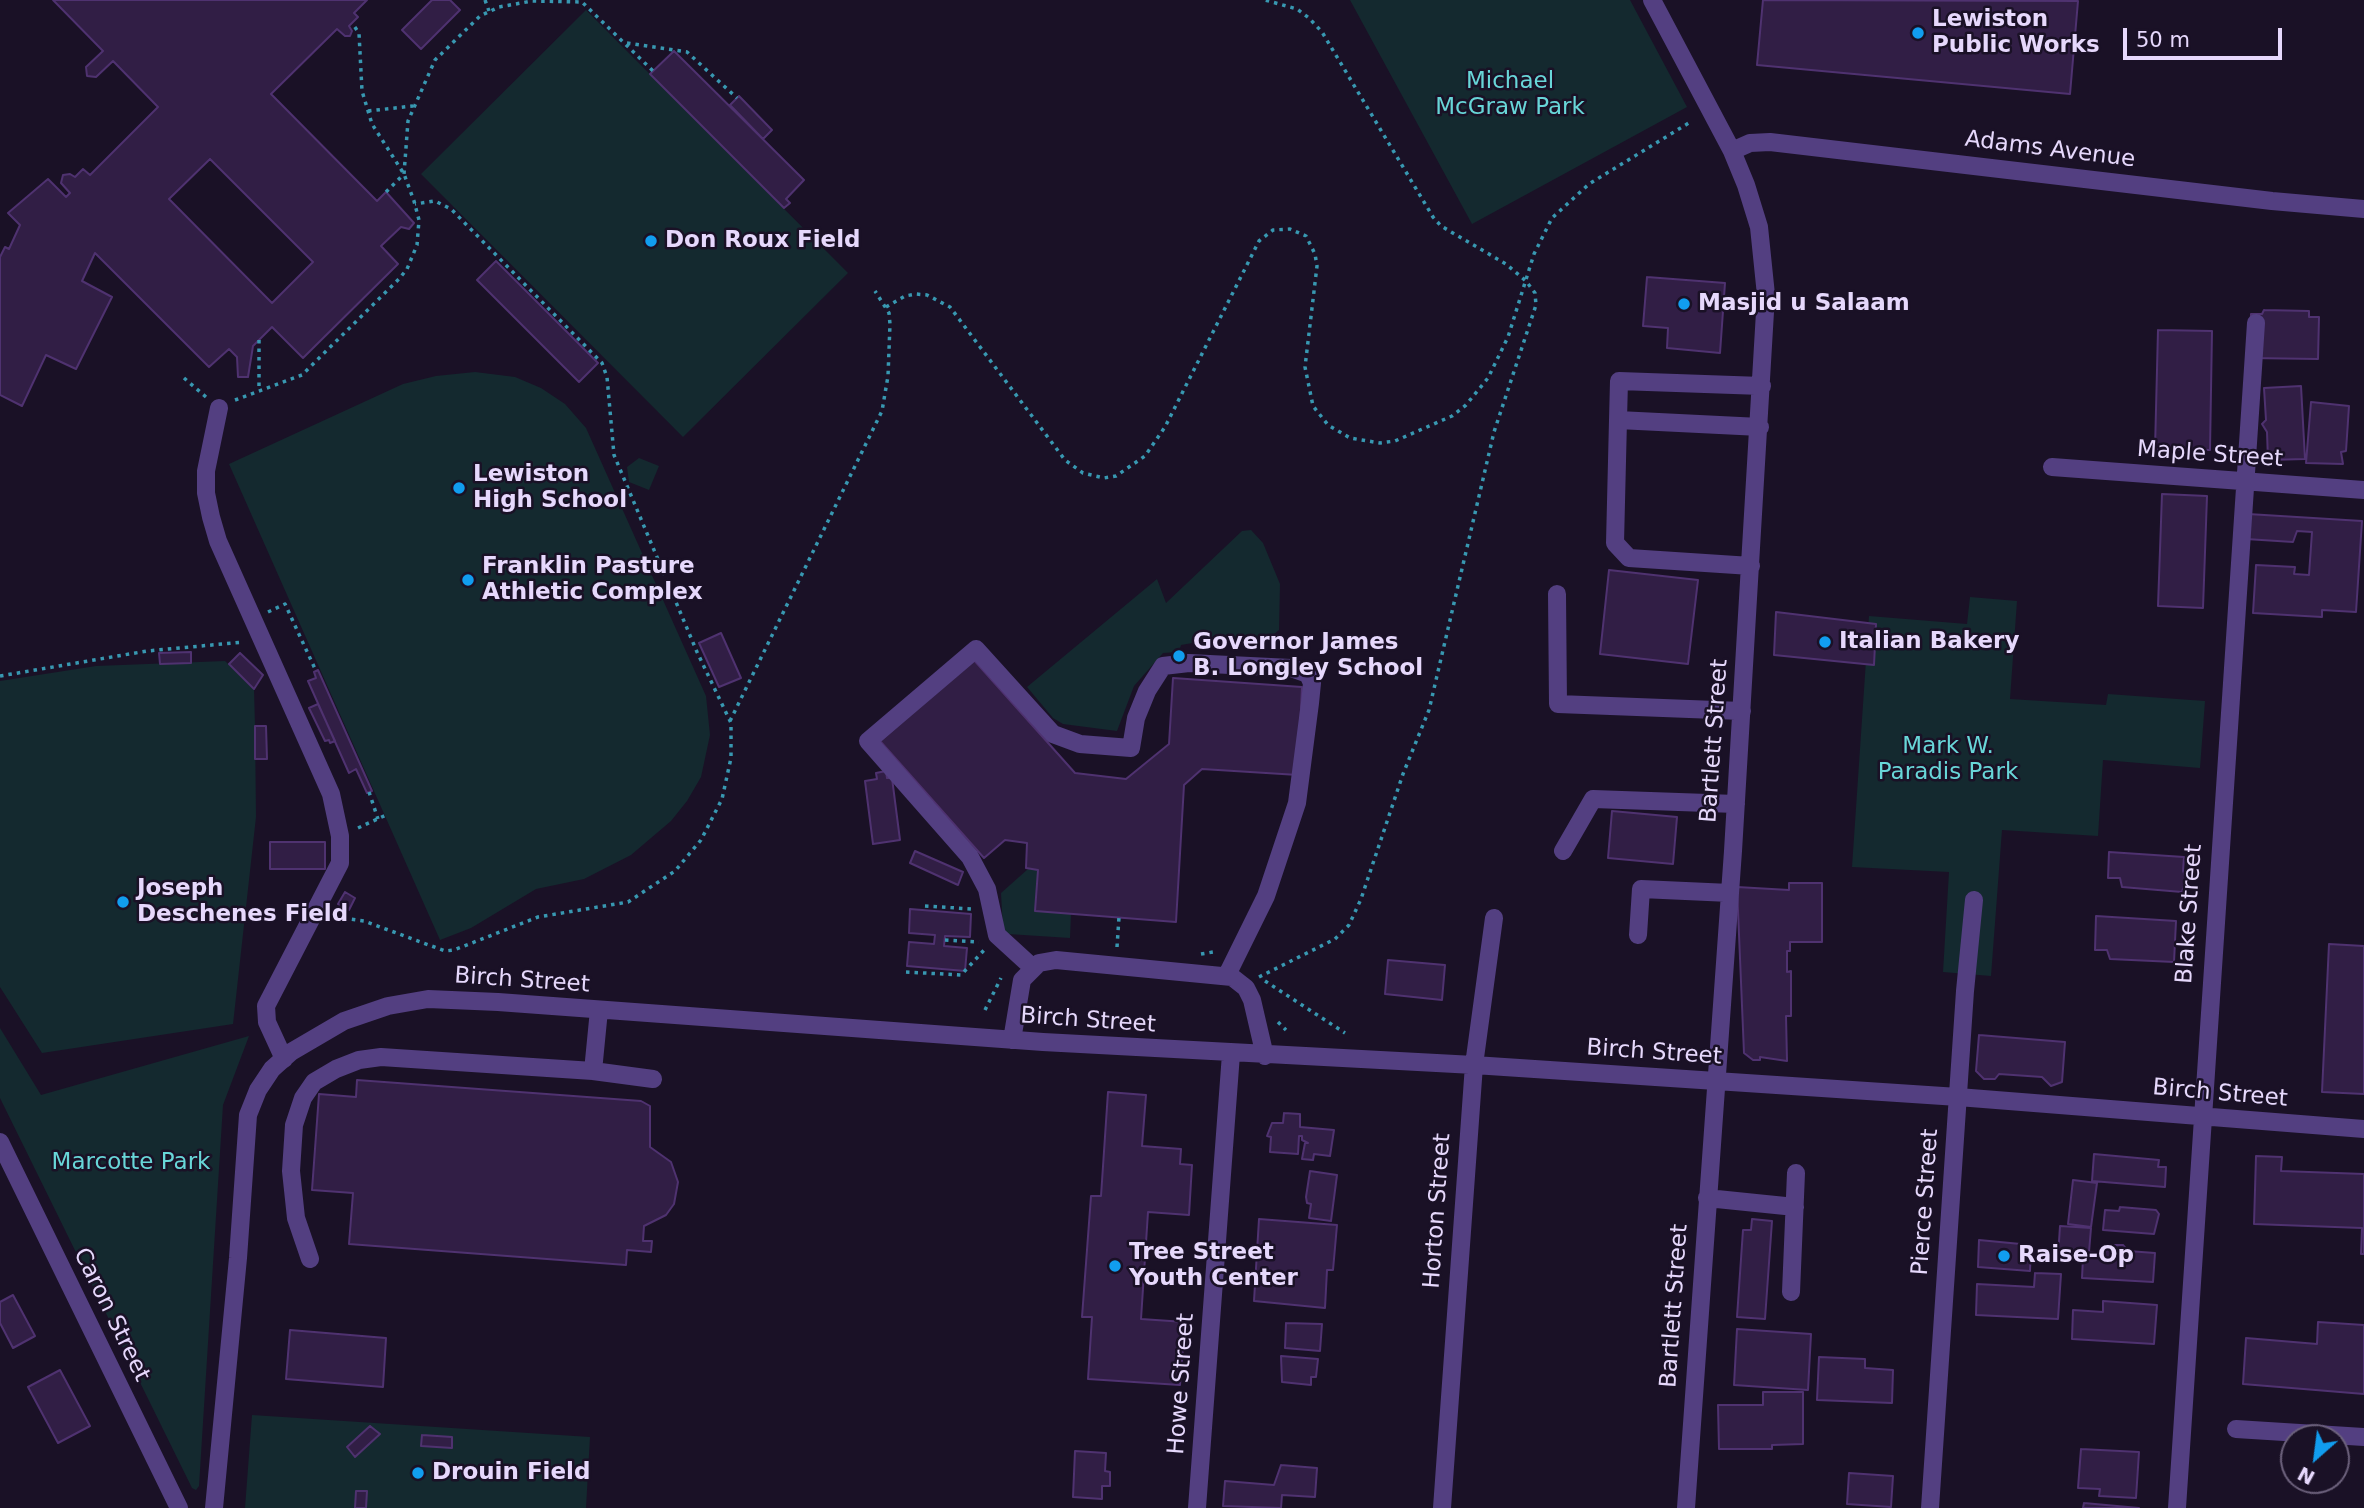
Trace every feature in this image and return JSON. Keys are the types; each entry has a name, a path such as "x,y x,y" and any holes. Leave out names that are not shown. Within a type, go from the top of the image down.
{"street":[{"name":"Bartlett Street","path":"1652,0 1732,151 1759,227 1766,295 1736,804 1686,1508"},
{"name":"Adams Avenue","path":"1732,151 1750,143 1770,142 2272,201 2364,209"},
{"name":"Blake Street","path":"2176,1508 2256,323"},
{"path":"1751,566 1629,558 1615,544 1619,381 1762,386"},
{"path":"219,408 211,443 206,493 218,541 331,794 340,836 340,863 267,1006 267,1022 284,1059"},
{"path":"1618,419 1759,427"},
{"name":"Maple Street","path":"2052,467 2364,490"},
{"path":"1557,594 1558,704 1742,711"},
{"path":"1032,967 997,935 981,872 868,741 976,649 1053,734 1080,744 1131,748 1136,718 1147,691 1163,666 1189,663 1301,670 1308,674 1312,682 1297,803 1266,896 1227,975"},
{"path":"1563,851 1593,799 1736,804"},
{"path":"1638,935 1641,889 1730,894"},
{"name":"Pierce Street","path":"1930,1508 1974,900"},
{"name":"Horton Street","path":"1442,1508 1474,1065 1494,918"},
{"path":"1012,1040 1019,986 1032,967 1056,960 1227,975 1239,981 1252,1000 1265,1056"},
{"name":"Birch Street","path":"214,1508 239,1258 248,1115 258,1090 272,1069 284,1059 344,1021 388,1006 428,999 1012,1040 1265,1056 1474,1065 1958,1097 2364,1129"},
{"path":"593,1071 599,1010"},
{"name":"Howe Street","path":"1198,1508 1231,1054"},
{"path":"310,1259 296,1218 291,1171 294,1125 303,1098 314,1082 359,1060 381,1056 593,1071 653,1079"},
{"name":"Caron Street","path":"0,1142 179,1508"},
{"path":"1791,1292 1796,1173"},
{"path":"1707,1198 1795,1207"},
{"path":"2236,1429 2364,1437"}],"path":[{"path":"485,0 489,12"},
{"path":"1259,977 1335,939 1349,925 1362,899 1436,685 1490,444 1536,305 1535,293 1526,281 1506,264 1441,226 1433,217 1322,32 1297,9 1265,0"},
{"path":"387,192 404,174 408,121 435,60 472,23 499,7 532,1 582,2 653,71"},
{"path":"184,377 219,408 259,389 302,375 407,269 417,245 419,219 404,174 372,124 362,91 359,33 352,23"},
{"path":"625,43 687,52 737,98"},
{"path":"368,111 413,106"},
{"path":"886,306 905,296 927,295 950,307 1065,460 1083,473 1104,478 1116,476 1136,464 1156,442 1252,251 1265,233 1273,230 1299,231 1306,236 1315,254 1316,285 1305,367 1313,406 1328,425 1350,438 1380,443 1415,434 1452,416 1466,405 1494,367 1539,240 1561,208 1614,167 1692,121"},
{"path":"314,915 364,921 445,951 454,950 538,917 628,902 675,871 709,827 727,781 732,738 730,721 697,652 614,455 607,377 602,363 451,209 435,201 415,204"},
{"path":"730,721 882,411 888,376 890,324 886,306 875,291"},
{"path":"259,340 259,389"},
{"path":"253,619 288,603 316,671"},
{"path":"0,676 147,651 262,640"},
{"path":"369,792 377,819"},
{"path":"340,836 386,815"},
{"path":"925,906 993,911"},
{"path":"1117,949 1119,917"},
{"path":"945,940 979,942 997,935"},
{"path":"906,972 961,975 997,935"},
{"path":"985,1010 1004,971"},
{"path":"1259,977 1261,986"},
{"path":"1259,977 1345,1034"},
{"path":"1272,1013 1286,1030"}],"green space":[{"name":"Michael McGraw Park","path":"1350,0 1630,0 1687,107 1472,224"},
{"name":"Don Roux Field","path":"586,10 848,273 683,437 421,174"},
{"name":"Franklin Pasture Athletic Complex","path":"475,372 515,377 541,388 565,404 586,428 706,696 710,735 701,777 687,801 671,821 631,855 584,879 536,889 471,928 440,940 229,464 403,384 436,376"},
{"path":"639,458 659,466 649,490 629,482 627,467"},
{"path":"1251,530 1263,543 1280,584 1279,630 1267,640 1204,641 1181,645 1179,652 1163,653 1134,686 1117,731 1063,724 1053,718 1027,687 1157,579 1166,603 1242,531"},
{"name":"Mark W. Paradis Park","path":"1970,597 2017,601 2010,699 2106,705 2108,694 2205,701 2200,768 2103,760 2098,836 2002,830 1991,976 1943,972 1949,872 1852,867 1869,616 1967,624"},
{"name":"Joseph Deschenes Field","path":"225,661 254,689 255,726 256,817 233,1024 42,1053 0,987 0,681 96,666"},
{"path":"1028,869 1038,870 1036,911 1071,914 1070,938 1008,934 1003,929 1001,893"},
{"name":"Marcotte Park","path":"0,1028 41,1095 249,1036 223,1105 199,1486 196,1490 192,1488 0,1098"},
{"name":"Drouin Field","path":"252,1415 590,1437 586,1508 245,1508"}],"building":[{"path":"53,0 367,0 354,13 358,17 349,26 352,31 350,36 345,36 337,29 271,94 377,201 386,192 414,223 409,229 401,227 381,246 398,264 303,358 272,327 253,346 248,377 238,377 237,357 229,349 209,367 95,253 82,281 112,297 76,369 46,355 22,406 0,395 0,257 5,247 9,249 20,225 8,213 48,179 66,197 70,193 61,183 63,175 70,174 75,177 83,169 90,175 158,107 113,61 96,77 87,76 86,67 103,51","holes":["210,159 313,262 272,303 169,199"]},
{"path":"432,0 450,0 460,10 421,49 402,30"},
{"name":"Lewiston Public Works","path":"1763,0 2078,1 2070,94 1757,65"},
{"path":"674,51 804,180 786,199 790,203 784,208 650,74"},
{"path":"739,96 772,130 763,139 730,105"},
{"path":"496,261 598,363 579,382 477,280"},
{"name":"Masjid u Salaam","path":"1647,277 1725,283 1720,353 1667,348 1668,328 1643,326"},
{"path":"2264,310 2309,311 2309,317 2319,317 2318,359 2250,358 2251,314 2262,314"},
{"path":"2158,330 2212,331 2210,450 2155,449"},
{"path":"2301,386 2305,459 2268,460 2267,432 2262,424 2266,420 2264,388"},
{"path":"2311,402 2349,406 2346,451 2341,452 2343,464 2306,463"},
{"path":"2162,494 2207,496 2203,608 2158,606"},
{"path":"2248,514 2362,521 2356,612 2322,610 2322,617 2253,613 2256,565 2295,567 2294,574 2309,575 2312,532 2297,531 2293,542 2246,539"},
{"path":"1609,570 1698,580 1688,664 1600,654"},
{"name":"Italian Bakery","path":"1776,612 1876,624 1874,665 1774,655"},
{"path":"721,633 741,678 719,687 699,643"},
{"path":"191,652 191,663 160,664 159,653"},
{"path":"240,653 263,675 254,689 229,664"},
{"name":"Governor James B. Longley School","path":"973,659 1075,773 1126,779 1169,744 1173,678 1302,687 1298,775 1202,769 1184,785 1176,922 1035,911 1038,870 1026,868 1027,843 1005,840 984,858 880,741"},
{"path":"318,670 372,791 367,793 356,769 349,773 308,681 316,678 314,672"},
{"path":"318,704 335,741 330,743 329,740 325,741 309,708"},
{"path":"255,726 266,726 267,759 255,759"},
{"path":"886,771 887,778 892,778 900,840 873,844 865,781 877,779 876,773"},
{"path":"1612,811 1677,817 1673,864 1608,858"},
{"path":"270,842 325,842 325,869 270,869"},
{"path":"915,851 963,872 958,885 910,863"},
{"path":"2109,852 2184,857 2183,871 2186,878 2182,892 2122,887 2120,878 2108,878"},
{"path":"1789,883 1822,883 1822,942 1790,942 1790,951 1787,951 1787,972 1791,971 1791,1016 1786,1016 1787,1061 1760,1057 1760,1060 1753,1060 1744,1053 1737,887 1789,890"},
{"path":"345,892 355,898 349,910 338,904"},
{"path":"910,909 971,914 970,937 945,936 944,946 967,948 965,971 907,966 909,942 934,944 935,935 909,933"},
{"path":"2096,916 2176,921 2174,962 2110,959 2107,950 2095,950"},
{"path":"2329,944 2364,946 2364,1094 2322,1092"},
{"path":"1388,960 1445,965 1442,1000 1385,994"},
{"path":"1979,1035 2065,1042 2062,1082 2051,1086 2042,1077 1999,1074 1995,1079 1984,1079 1976,1071"},
{"path":"357,1080 641,1101 650,1106 650,1147 671,1162 678,1182 674,1204 666,1215 644,1226 643,1241 652,1241 651,1252 627,1250 626,1265 349,1244 353,1193 312,1190 319,1094 356,1097"},
{"name":"Tree Street Youth Center","path":"1108,1092 1146,1095 1142,1146 1181,1149 1180,1164 1192,1165 1189,1215 1148,1212 1141,1319 1185,1322 1180,1385 1088,1379 1092,1317 1082,1317 1091,1196 1101,1196"},
{"path":"1284,1113 1300,1114 1300,1127 1334,1130 1330,1156 1314,1154 1313,1160 1302,1159 1305,1143 1308,1143 1302,1140 1302,1136 1299,1136 1298,1154 1270,1152 1271,1137 1267,1136 1272,1123 1283,1123"},
{"path":"2094,1154 2159,1160 2158,1167 2166,1167 2165,1187 2092,1181"},
{"path":"2256,1156 2282,1157 2281,1171 2364,1174 2364,1254 2361,1254 2362,1228 2254,1224"},
{"path":"1310,1171 1337,1175 1331,1221 1309,1218 1311,1204 1307,1203 1306,1197"},
{"path":"2073,1180 2097,1183 2091,1227 2068,1224"},
{"path":"2120,1207 2156,1210 2159,1214 2154,1234 2103,1230 2105,1210 2119,1211"},
{"path":"1259,1219 1337,1225 1333,1270 1327,1270 1325,1308 1254,1301"},
{"path":"1752,1219 1772,1221 1765,1319 1737,1317 1743,1230 1751,1230"},
{"path":"2060,1226 2091,1228 2089,1252 2104,1254 2111,1245 2123,1245 2128,1251 2155,1253 2153,1282 2082,1278 2083,1258 2058,1257"},
{"name":"Raise-Op","path":"1979,1240 2031,1245 2030,1271 1978,1267"},
{"path":"2035,1273 2061,1274 2058,1319 1976,1315 1977,1284 2034,1287"},
{"path":"13,1295 35,1336 13,1348 0,1323 0,1302"},
{"path":"2103,1301 2157,1305 2154,1344 2072,1339 2073,1310 2103,1312"},
{"path":"2318,1322 2364,1325 2364,1394 2243,1384 2246,1338 2317,1344"},
{"path":"1286,1323 1322,1324 1320,1351 1285,1348"},
{"path":"1737,1329 1811,1334 1808,1390 1734,1385"},
{"path":"290,1330 386,1338 383,1387 286,1379"},
{"path":"1281,1356 1318,1359 1316,1377 1311,1377 1311,1385 1282,1382"},
{"path":"1819,1357 1865,1359 1865,1368 1893,1370 1892,1403 1817,1400"},
{"path":"60,1370 90,1426 58,1443 28,1387"},
{"path":"1763,1392 1803,1392 1803,1444 1772,1445 1772,1449 1719,1449 1718,1405 1763,1405"},
{"path":"370,1426 380,1434 355,1457 347,1447"},
{"path":"422,1435 452,1437 452,1448 421,1446"},
{"path":"2081,1449 2139,1452 2136,1498 2099,1496 2100,1489 2078,1488"},
{"path":"1075,1451 1106,1453 1105,1471 1110,1472 1110,1486 1102,1486 1102,1499 1073,1497"},
{"path":"1281,1465 1317,1468 1315,1497 1282,1495 1281,1508 1223,1506 1225,1481 1274,1485"},
{"path":"1849,1473 1893,1476 1891,1507 1847,1504"},
{"path":"356,1491 367,1491 366,1508 355,1508"},
{"path":"2084,1503 2139,1508 2083,1508"}],"place":[{"name":"Lewiston Public Works","path":"1918,33"},
{"name":"Don Roux Field","path":"651,241"},
{"name":"Masjid u Salaam","path":"1684,304"},
{"name":"Lewiston High School","path":"459,488"},
{"name":"Franklin Pasture Athletic Complex","path":"468,580"},
{"name":"Italian Bakery","path":"1825,642"},
{"name":"Governor James B. Longley School","path":"1179,656"},
{"name":"Joseph Deschenes Field","path":"123,902"},
{"name":"Raise-Op","path":"2004,1256"},
{"name":"Tree Street Youth Center","path":"1115,1266"},
{"name":"Drouin Field","path":"418,1473"}]}
